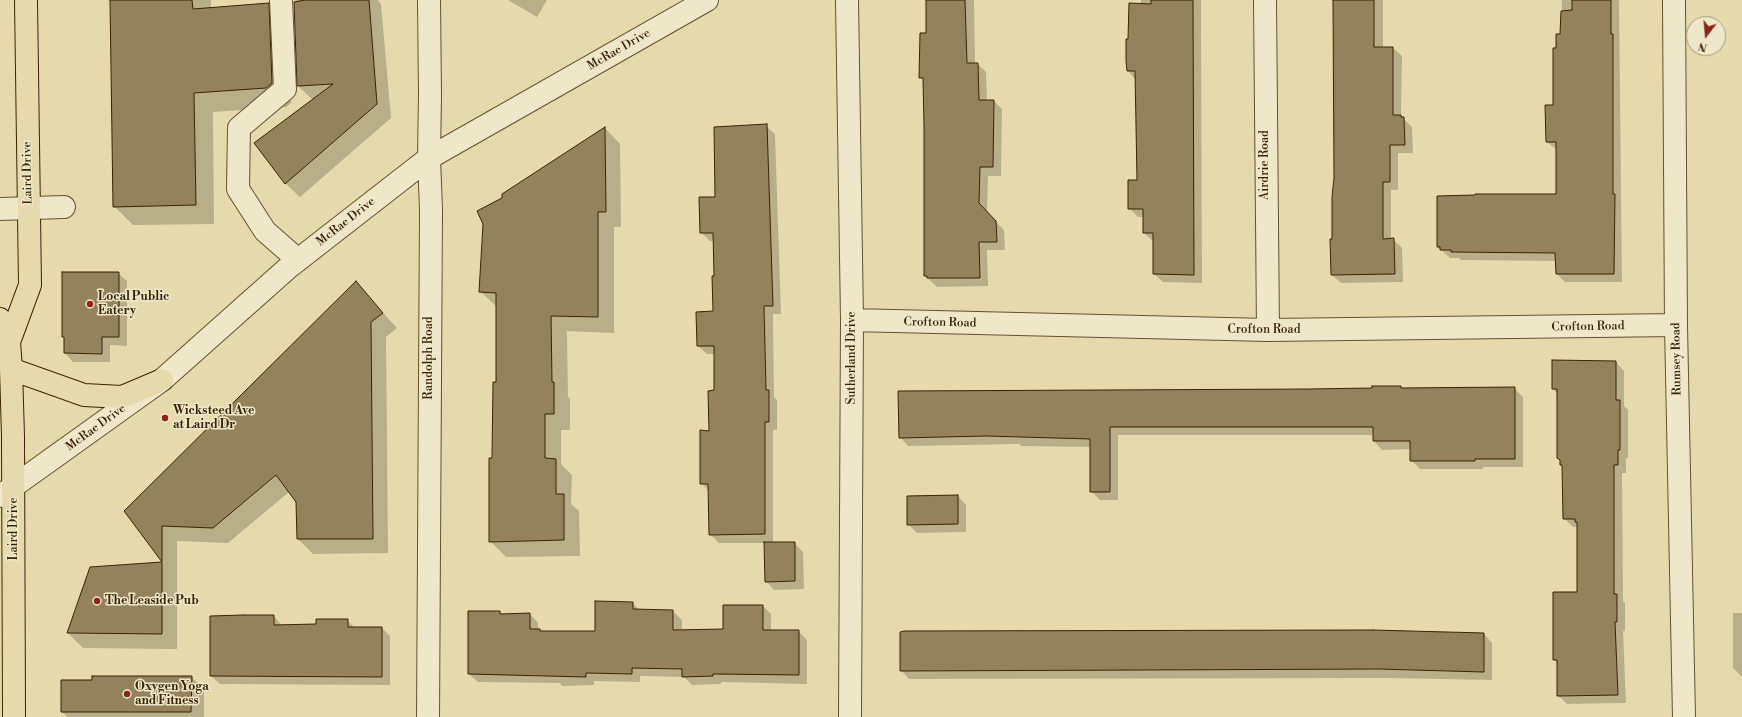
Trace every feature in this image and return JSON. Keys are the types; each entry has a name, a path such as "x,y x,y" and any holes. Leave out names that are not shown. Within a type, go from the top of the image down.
{"main road":[{"name":"Laird Drive","path":"9,342 30,285 26,0"},
{"name":"Laird Drive","path":"0,319 9,342 11,369 7,491 14,717"},
{"path":"11,369 84,395 122,397 162,380"}],"street":[{"path":"281,0 286,89 240,128 238,189 265,231 298,260"},
{"name":"Randolph Road","path":"428,717 431,210 429,158 429,0"},
{"name":"McRae Drive","path":"7,491 162,380 298,260 429,158 707,0"},
{"name":"Sutherland Drive","path":"847,0 852,320 850,717"},
{"name":"Airdrie Road","path":"1264,0 1266,289 1268,330"},
{"name":"Rumsey Road","path":"1674,0 1676,325 1684,717"},
{"path":"0,208 64,207"},
{"name":"Crofton Road","path":"852,320 1268,330 1676,325"}],"building":[{"path":"110,0 192,0 193,9 269,3 272,83 266,88 194,93 196,205 113,207"},
{"path":"305,0 369,0 377,104 285,184 254,143 333,84 297,86 294,2"},
{"path":"926,0 965,0 967,63 978,63 979,100 994,100 993,167 980,167 979,203 996,221 997,242 979,242 980,278 927,278 927,276 924,276 923,78 919,78 920,33 926,33"},
{"path":"1151,0 1193,0 1194,275 1153,274 1153,233 1143,233 1143,209 1128,209 1128,180 1137,180 1135,71 1127,71 1126,61 1129,3 1151,4"},
{"path":"1333,0 1374,0 1374,47 1393,47 1393,115 1401,115 1401,117 1404,117 1405,145 1390,145 1390,182 1383,182 1383,239 1394,238 1395,274 1331,275 1330,239 1332,239 1332,197 1334,178"},
{"path":"1572,0 1611,0 1611,34 1613,34 1613,194 1615,194 1614,274 1556,274 1555,253 1451,252 1451,250 1440,250 1440,247 1437,247 1437,196 1475,194 1556,194 1556,142 1546,142 1545,105 1553,105 1553,48 1556,48 1556,34 1560,34 1561,11 1572,10"},
{"path":"767,124 773,306 764,306 766,390 769,390 769,422 765,422 765,534 709,535 708,484 700,484 700,430 709,431 708,391 714,390 714,346 697,346 696,312 713,311 713,233 700,233 699,197 715,197 714,127"},
{"path":"605,127 606,212 598,212 598,317 551,316 554,414 545,414 545,458 556,459 556,494 564,494 564,540 489,542 489,458 492,458 493,382 496,382 496,293 479,292 483,224 477,211 502,198 502,194"},
{"name":"Local Public Eatery","path":"62,272 119,272 119,337 102,337 102,354 64,353 64,337 62,337"},
{"path":"356,281 383,313 371,322 373,539 297,539 296,502 276,475 213,528 162,526 162,562 124,511"},
{"path":"1552,360 1616,361 1616,400 1620,400 1620,450 1618,450 1618,465 1614,465 1614,594 1617,594 1617,622 1615,622 1618,695 1557,696 1557,660 1553,660 1553,592 1577,592 1577,522 1575,522 1575,519 1563,519 1562,465 1560,465 1560,460 1557,458 1557,389 1552,389"},
{"path":"1372,386 1401,386 1401,388 1515,387 1515,459 1475,459 1475,461 1410,461 1410,441 1373,441 1373,427 1110,427 1110,492 1090,492 1090,439 986,436 899,438 898,391 1308,389 1372,388"},
{"path":"958,495 958,524 907,525 907,496"},
{"path":"764,542 795,542 795,581 765,582"},
{"path":"162,562 162,634 67,633 90,567"},
{"path":"595,601 633,602 633,609 673,610 673,630 723,629 723,605 763,605 763,630 799,630 799,675 713,674 713,676 682,677 682,669 632,668 632,674 586,673 586,677 468,674 468,611 500,611 500,614 530,613 530,629 540,629 540,631 595,631"},
{"path":"274,615 274,625 316,624 316,619 348,619 348,627 382,627 382,677 210,676 210,616"},
{"path":"1373,630 1484,633 1484,672 1379,669 900,671 900,632 904,631"},
{"path":"92,676 192,676 191,712 61,712 61,680 92,680"}],"place":[{"name":"Local Public Eatery","path":"90,304"},
{"name":"Wicksteed Ave at Laird Dr","path":"165,418"},
{"name":"The Leaside Pub","path":"97,601"},
{"name":"Oxygen Yoga and Fitness","path":"127,694"}]}
